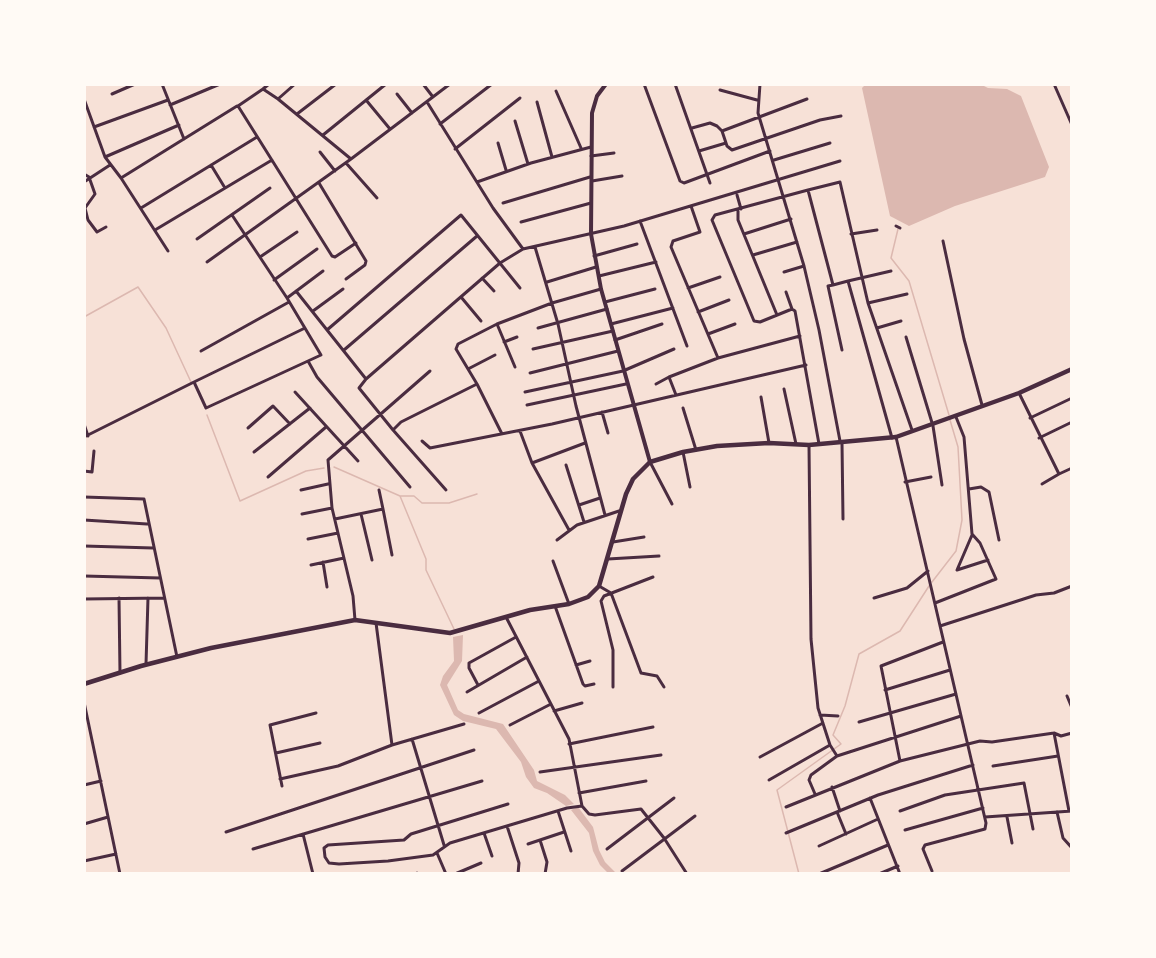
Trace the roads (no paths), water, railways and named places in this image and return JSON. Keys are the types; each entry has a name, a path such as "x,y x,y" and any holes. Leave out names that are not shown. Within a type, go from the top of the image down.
{"main road":[{"path":"84,684 146,664 355,620 450,633 506,617 569,604 588,597 599,586 619,511 633,479 650,462 696,450 769,443 809,445 841,443 894,437 952,419 1072,369"}],"street":[{"path":"112,93 135,84"},
{"path":"162,84 184,139"},
{"path":"170,105 220,84"},
{"path":"121,178 238,106 269,84"},
{"path":"278,99 295,84"},
{"path":"297,114 336,84"},
{"path":"323,135 386,84"},
{"path":"423,84 433,98"},
{"path":"207,262 319,183 450,84"},
{"path":"440,124 492,84"},
{"path":"606,84 597,96 592,113 590,179 591,234 594,256 626,384 650,462 672,504"},
{"path":"644,84 680,181 684,183 770,151"},
{"path":"675,84 710,183"},
{"path":"760,84 757,100 759,118 780,179 804,266 841,443 843,519"},
{"path":"1054,84 1072,125"},
{"path":"263,88 351,159"},
{"path":"720,90 757,100"},
{"path":"556,92 580,148"},
{"path":"398,94 412,113"},
{"path":"455,149 520,98"},
{"path":"84,99 105,157 168,251"},
{"path":"722,131 807,99"},
{"path":"94,127 168,100"},
{"path":"366,100 390,129"},
{"path":"427,102 455,149 523,249"},
{"path":"537,102 552,157"},
{"path":"238,106 332,256 356,243"},
{"path":"692,128 710,123 722,131 726,143 732,150 820,120 841,116"},
{"path":"515,121 528,164"},
{"path":"105,157 179,125"},
{"path":"141,208 257,137"},
{"path":"699,151 726,143"},
{"path":"774,160 830,143"},
{"path":"498,144 507,171"},
{"path":"477,182 580,148 591,147"},
{"path":"320,152 334,171"},
{"path":"591,156 614,153"},
{"path":"155,230 272,160"},
{"path":"446,490 359,388 366,379 482,278 500,263 523,249 640,221 840,161"},
{"path":"346,163 377,198"},
{"path":"84,182 111,165"},
{"path":"211,165 225,188"},
{"path":"84,174 89,177 95,194 85,208 87,220 97,232 106,227"},
{"path":"503,203 590,179 622,176"},
{"path":"792,309 760,322 754,321 712,220 715,215 840,182 868,303 913,432"},
{"path":"319,183 366,261 365,265 346,279"},
{"path":"197,239 270,188"},
{"path":"808,190 833,285"},
{"path":"737,195 740,209 738,220 777,315"},
{"path":"521,222 591,203"},
{"path":"691,206 700,232 671,244 718,358"},
{"path":"194,382 206,408 321,355 232,215"},
{"path":"327,330 462,215 520,288"},
{"path":"744,234 791,219"},
{"path":"640,221 687,346"},
{"path":"896,226 900,228"},
{"path":"851,234 877,230"},
{"path":"260,257 297,232"},
{"path":"343,350 477,236"},
{"path":"943,241 963,337 982,407"},
{"path":"753,255 797,242"},
{"path":"594,256 637,244"},
{"path":"535,247 558,322 570,382 605,515"},
{"path":"274,280 316,249"},
{"path":"599,276 656,262"},
{"path":"784,272 804,266"},
{"path":"547,282 596,267"},
{"path":"842,350 828,286 891,271"},
{"path":"201,351 288,300 296,291 323,272"},
{"path":"482,278 494,291"},
{"path":"688,288 720,278"},
{"path":"848,281 894,437 930,578 985,817 985,829 923,847 932,871"},
{"path":"313,311 343,289"},
{"path":"502,434 455,346 497,324 552,303 602,289"},
{"path":"605,302 655,289"},
{"path":"296,291 366,379"},
{"path":"786,292 792,309 795,311 819,444"},
{"path":"868,303 907,294"},
{"path":"461,297 481,321"},
{"path":"698,312 729,300"},
{"path":"611,324 673,308"},
{"path":"538,328 607,309"},
{"path":"877,328 901,321"},
{"path":"497,324 515,367"},
{"path":"615,340 662,324"},
{"path":"708,334 735,324"},
{"path":"84,424 86,436 305,328"},
{"path":"533,349 613,331"},
{"path":"656,384 718,358 800,336"},
{"path":"504,342 517,337"},
{"path":"906,337 933,426 942,485"},
{"path":"525,392 623,371 674,349"},
{"path":"531,372 618,351"},
{"path":"468,369 495,355"},
{"path":"308,361 317,377 410,487"},
{"path":"422,441 430,448 520,431 806,365"},
{"path":"355,620 332,508 328,484 328,460 430,371"},
{"path":"669,377 676,395"},
{"path":"393,430 401,422 477,384"},
{"path":"527,405 626,384"},
{"path":"784,389 796,444"},
{"path":"295,392 358,461"},
{"path":"1019,393 1039,438 1059,474"},
{"path":"761,397 769,443"},
{"path":"1030,418 1072,398"},
{"path":"248,428 273,406 290,424"},
{"path":"254,452 310,408"},
{"path":"683,408 696,450"},
{"path":"602,412 608,433"},
{"path":"952,419 964,437 972,534 957,570 988,560"},
{"path":"1039,438 1072,422"},
{"path":"268,477 326,427"},
{"path":"520,431 532,463 569,530"},
{"path":"532,463 585,443"},
{"path":"809,445 811,639 820,715 837,756"},
{"path":"84,471 92,472 94,451"},
{"path":"682,452 690,487"},
{"path":"566,465 584,522"},
{"path":"1042,484 1072,468"},
{"path":"905,482 931,477"},
{"path":"301,490 328,484"},
{"path":"969,489 981,487 989,492 999,540"},
{"path":"379,490 392,555"},
{"path":"84,496 144,499 148,512 147,524 177,657"},
{"path":"579,505 600,498"},
{"path":"302,514 332,508"},
{"path":"335,519 383,509"},
{"path":"557,540 584,522 619,511"},
{"path":"361,514 372,560"},
{"path":"84,520 147,524"},
{"path":"308,538 338,532"},
{"path":"935,603 996,579 988,560 972,534"},
{"path":"612,542 644,537"},
{"path":"84,546 153,548"},
{"path":"608,559 659,556"},
{"path":"311,565 344,558"},
{"path":"553,561 569,604"},
{"path":"323,562 327,587"},
{"path":"874,598 907,588 928,571"},
{"path":"84,576 160,578"},
{"path":"613,687 613,650 602,601 604,596 653,577"},
{"path":"599,586 611,593 641,673 657,676 664,687"},
{"path":"940,626 1036,595 1054,593 1072,586"},
{"path":"119,598 120,673"},
{"path":"146,664 148,598"},
{"path":"84,599 164,598"},
{"path":"555,606 584,686 594,684"},
{"path":"506,617 570,744 580,806 589,814 595,815 638,808 664,838 686,874"},
{"path":"376,623 392,745"},
{"path":"478,685 469,668 470,663 516,637"},
{"path":"900,761 881,666 943,642"},
{"path":"467,692 527,657"},
{"path":"576,665 590,661"},
{"path":"885,690 950,670"},
{"path":"479,713 540,681"},
{"path":"859,722 956,694"},
{"path":"1067,696 1072,708"},
{"path":"84,702 120,874"},
{"path":"554,711 582,703"},
{"path":"510,725 551,704"},
{"path":"282,786 270,725 316,714"},
{"path":"820,715 838,716"},
{"path":"815,794 809,780 811,775 837,756 961,716"},
{"path":"760,758 822,723"},
{"path":"280,779 338,766 392,745 464,724"},
{"path":"570,744 653,727"},
{"path":"985,817 1070,811 1054,733"},
{"path":"786,807 900,761 967,743 1054,733 1061,736 1072,733"},
{"path":"412,739 444,845"},
{"path":"276,753 320,743"},
{"path":"769,780 831,746"},
{"path":"226,832 474,750"},
{"path":"540,772 661,755"},
{"path":"993,766 1058,756"},
{"path":"786,833 870,798 973,765"},
{"path":"579,792 646,780"},
{"path":"84,785 100,781"},
{"path":"254,849 482,781"},
{"path":"900,811 945,795 979,788 1024,783 1033,829"},
{"path":"832,787 846,834"},
{"path":"608,849 674,798"},
{"path":"870,798 900,874"},
{"path":"508,804 439,824 411,834 404,840 335,844 324,848 327,861 339,864 388,861 437,853 444,845 580,806"},
{"path":"905,830 983,808"},
{"path":"558,811 571,851"},
{"path":"1057,812 1063,838 1072,848"},
{"path":"622,871 695,816"},
{"path":"1007,816 1012,843"},
{"path":"84,824 108,817"},
{"path":"819,846 878,819"},
{"path":"507,826 519,863 518,874"},
{"path":"528,844 564,832"},
{"path":"484,833 492,856"},
{"path":"303,834 313,874"},
{"path":"540,840 547,862 545,874"},
{"path":"819,874 888,845"},
{"path":"437,853 446,874"},
{"path":"84,861 116,854"},
{"path":"455,874 480,863"},
{"path":"879,874 898,866"}],"waterway":[{"path":"898,229 891,258 909,281 949,415"},
{"path":"84,317 138,287 166,328 191,382"},
{"path":"207,415 240,501 306,471 324,468"},
{"path":"932,582 956,551 962,520 958,447 950,420"},
{"path":"334,467 400,496 414,496 422,503 449,503 477,494"},
{"path":"400,496 426,559 426,570 454,629"},
{"path":"799,874 777,790 841,744 833,735 845,706 859,654 900,631 929,586"}]}
